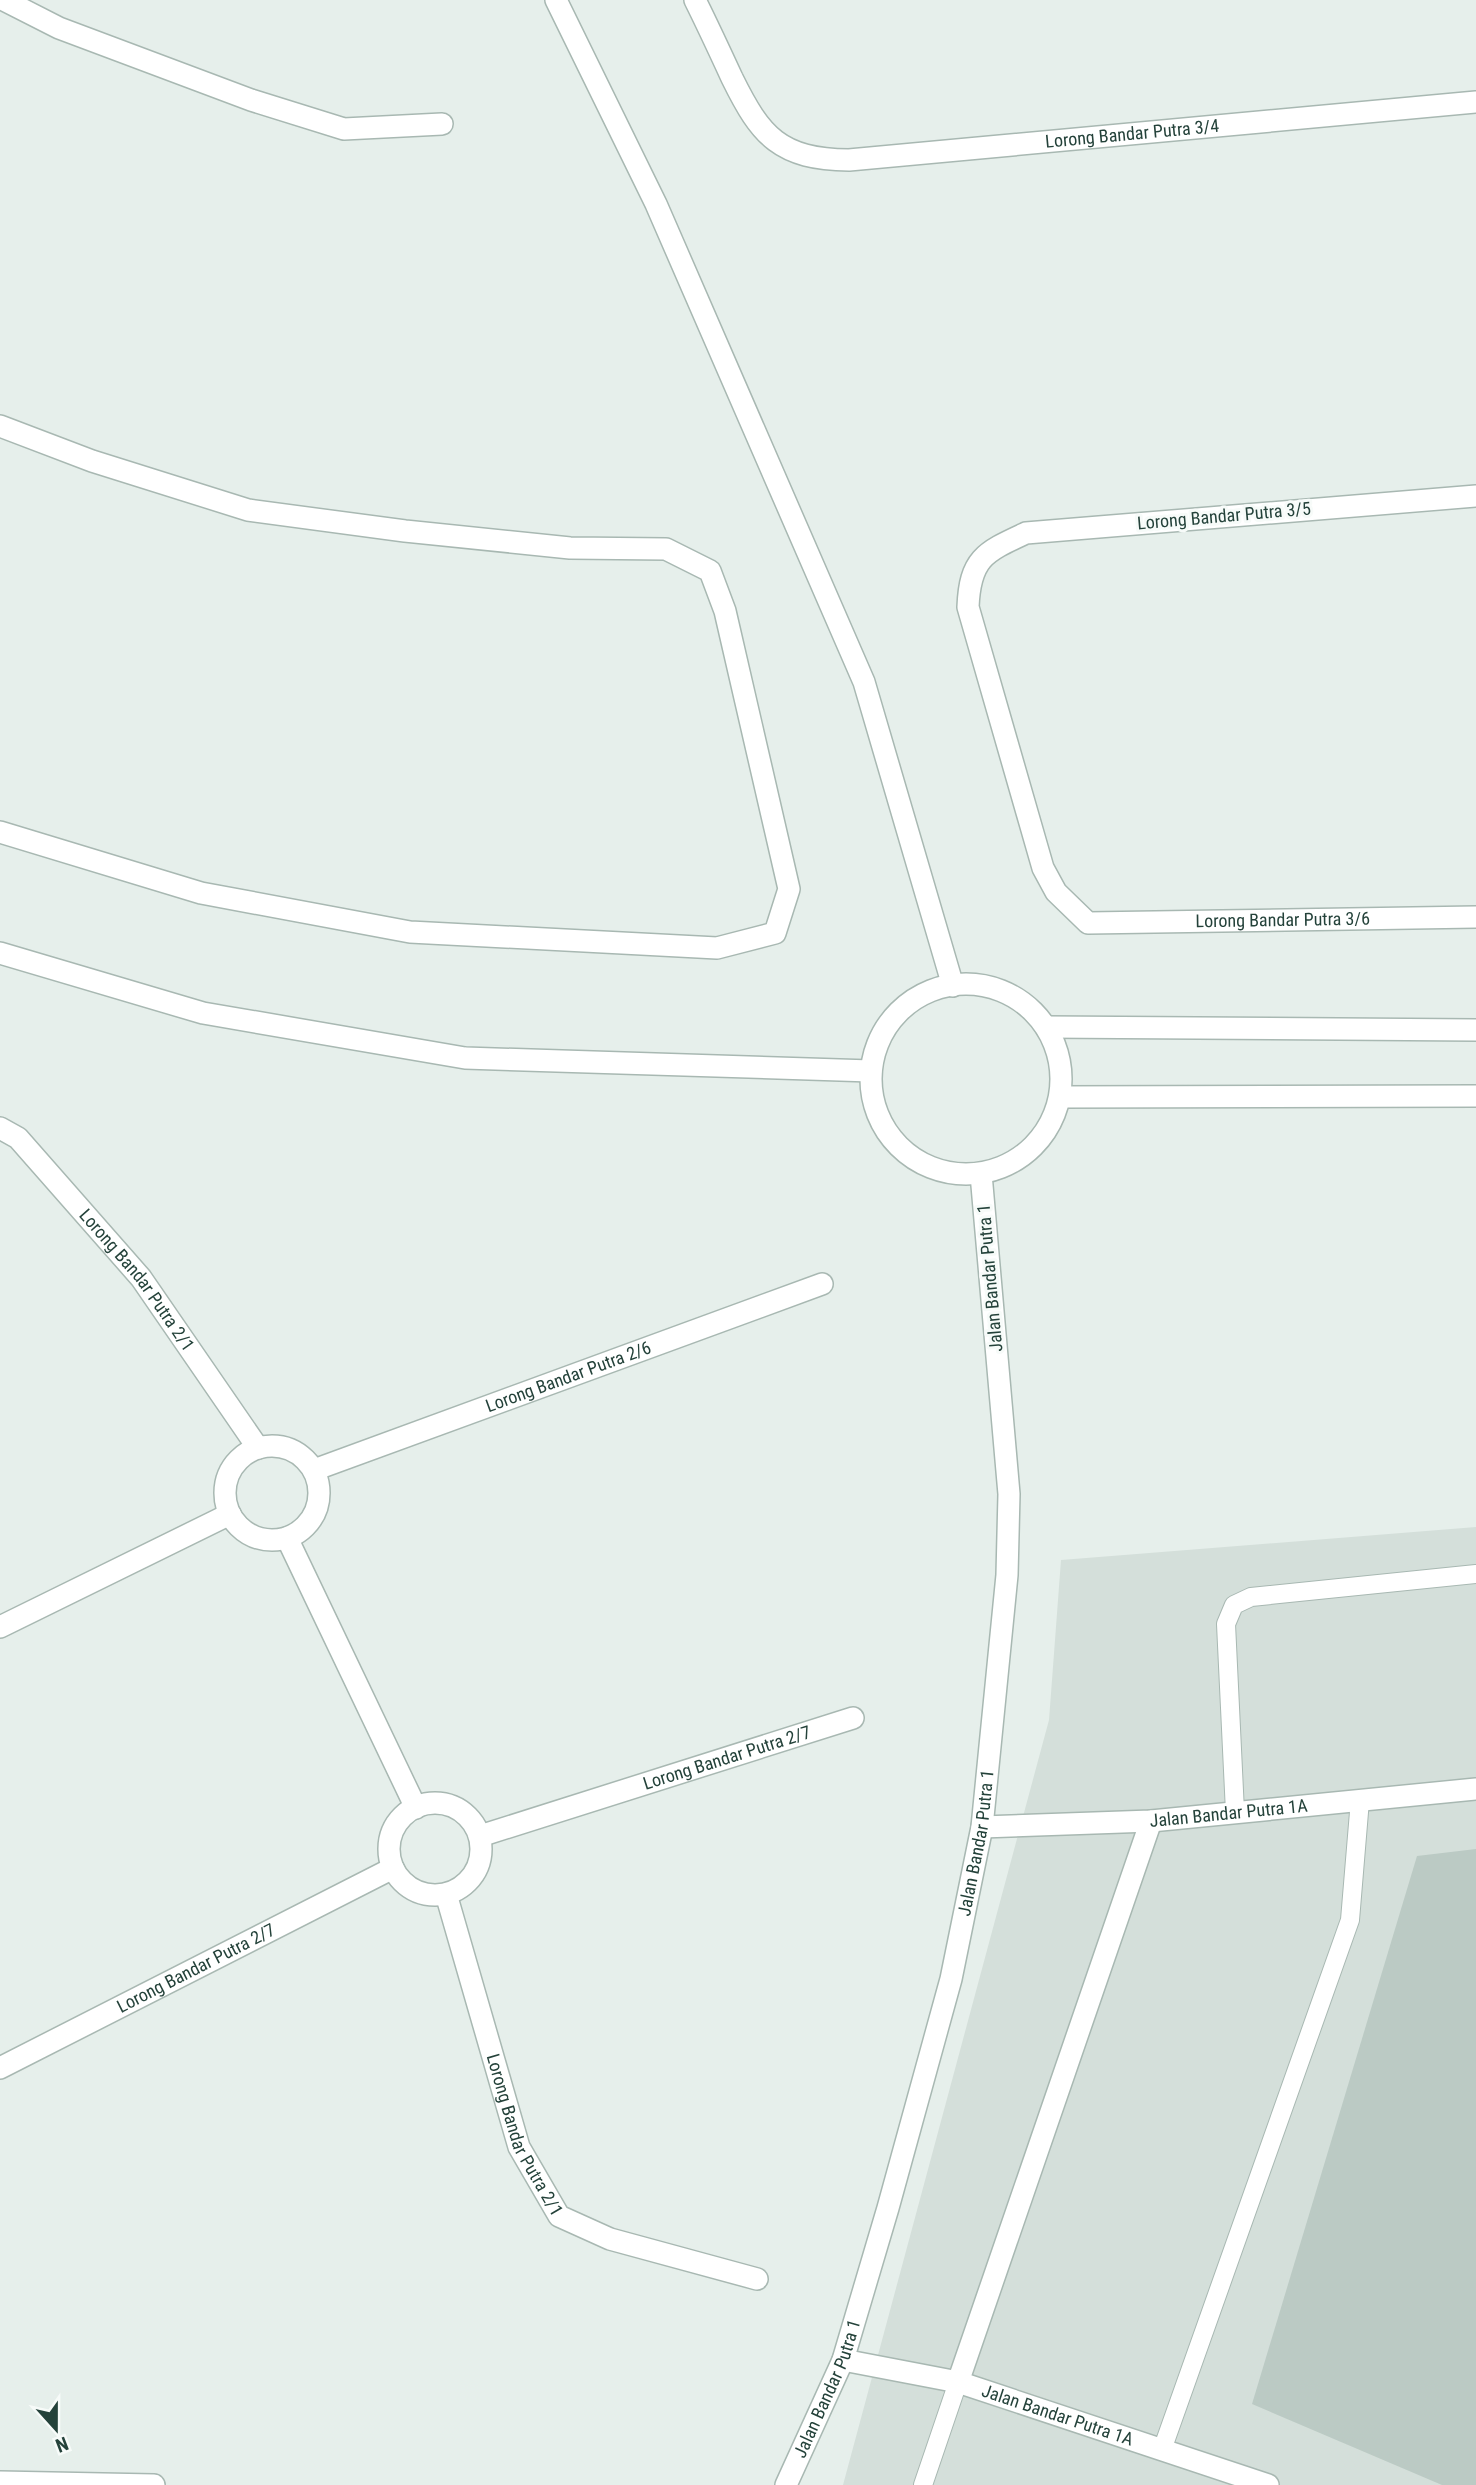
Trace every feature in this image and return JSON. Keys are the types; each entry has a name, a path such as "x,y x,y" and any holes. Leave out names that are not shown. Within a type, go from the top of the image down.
{"street":[{"path":"4,0 58,28 251,100 344,129 442,124"},
{"path":"556,0 656,204 864,681 953,985"},
{"name":"Lorong Bandar Putra 3/4","path":"695,0 749,112 766,135 789,150 819,160 849,160 1476,102"},
{"path":"0,426 92,461 248,510 405,531 570,548 666,549 710,571 725,611 789,889 775,933 717,948 410,932 201,893 0,832"},
{"name":"Lorong Bandar Putra 3/5","path":"1088,923 1056,892 1043,868 968,607 969,582 979,559 1026,533 1476,496"},
{"name":"Lorong Bandar Putra 3/6","path":"1088,923 1476,917"},
{"path":"0,953 204,1013 465,1058 871,1071"},
{"path":"953,985 979,985 1006,992 1028,1006 1046,1027 1057,1048 1062,1072 1060,1097 1051,1124 1032,1147 1009,1164 981,1174 953,1173 924,1165 901,1149 883,1127 873,1100 871,1071 879,1041 897,1015 923,995 953,985"},
{"path":"1046,1027 1476,1030"},
{"path":"1060,1097 1476,1096"},
{"name":"Lorong Bandar Putra 2/1","path":"0,1128 18,1138 141,1278 258,1448"},
{"name":"Jalan Bandar Putra 1","path":"786,2485 843,2360 922,2090 951,1979 982,1827 1007,1575 1009,1494 981,1174"},
{"name":"Lorong Bandar Putra 2/6","path":"314,1470 822,1284"},
{"path":"274,1445 293,1450 309,1462 314,1470 319,1490 317,1510 299,1532 287,1538 260,1539 248,1534 229,1514 225,1499 226,1482 232,1467 243,1455 258,1448 274,1445"},
{"path":"0,1627 229,1514"},
{"path":"287,1538 416,1808"},
{"name":"Lorong Bandar Putra 2/7","path":"480,1836 853,1718"},
{"name":"Jalan Bandar Putra 1A","path":"982,1827 1151,1821 1476,1789"},
{"path":"447,1804 461,1811 473,1822 480,1836 479,1865 460,1889 446,1894 429,1895 402,1881 393,1868 390,1840 395,1827 404,1816 416,1808 447,1804"},
{"path":"958,2382 1151,1821"},
{"name":"Lorong Bandar Putra 2/7","path":"0,2068 393,1868"},
{"name":"Lorong Bandar Putra 2/1","path":"446,1894 519,2147 559,2216 610,2239 757,2278"},
{"name":"Jalan Bandar Putra 1A","path":"843,2360 958,2382 1268,2485"},
{"path":"0,2482 154,2485"}],"lane":[{"path":"1235,1812 1226,1624 1234,1605 1251,1597 1476,1574"},
{"path":"1162,2450 1350,1920 1360,1800"},
{"path":"923,2485 958,2382"}],"shaded area":[{"path":"1476,1527 1476,2485 843,2485 1049,1720 1061,1560"}],"building":[{"path":"1476,1849 1476,2485 1442,2485 1252,2404 1417,1856"}]}
